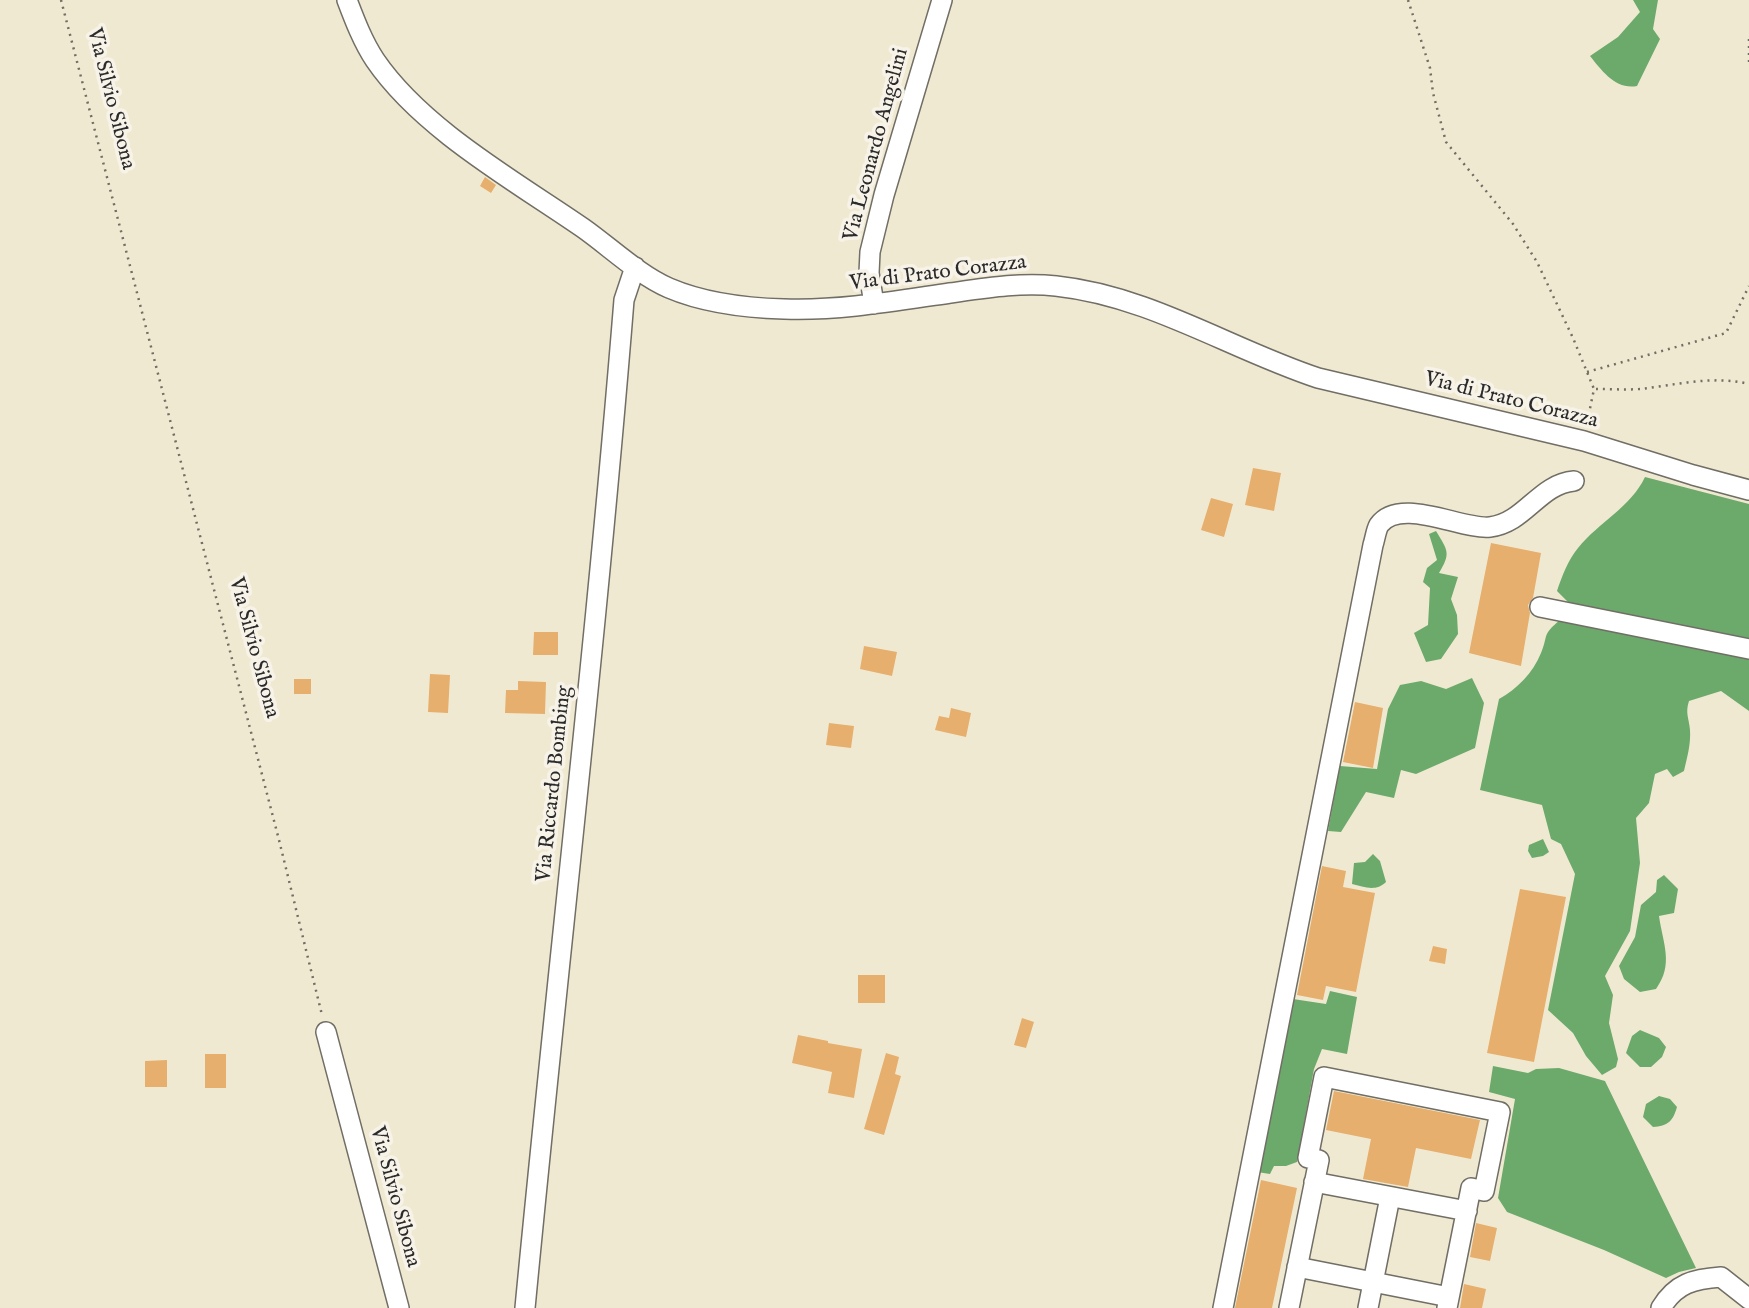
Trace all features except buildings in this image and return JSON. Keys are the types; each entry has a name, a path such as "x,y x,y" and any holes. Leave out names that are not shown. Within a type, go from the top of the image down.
{"street":[{"name":"Via di Prato Corazza","path":"347,0 374,59 423,114 463,145 612,248 649,278 675,290 747,306 820,309 1013,286 1046,285 1089,291 1143,306 1318,378 1584,441 1749,490"},
{"name":"Via Leonardo Angelini","path":"874,304 869,273 870,253 884,195 942,0"},
{"name":"Via Riccardo Bombing","path":"525,1308 607,513 624,300 635,267"},
{"path":"1223,1308 1379,525 1388,517 1403,513 1486,527 1499,525 1519,516 1551,487 1561,482 1574,481"},
{"path":"1540,607 1749,649"},
{"name":"Via Silvio Sibona","path":"326,1032 399,1308"},
{"path":"1289,1308 1297,1267 1314,1182 1319,1160 1308,1158 1324,1077 1500,1112 1484,1191 1471,1188 1448,1303 1373,1282 1297,1267"},
{"path":"1314,1182 1466,1211"},
{"path":"1368,1308 1390,1197"},
{"path":"1661,1308 1678,1286 1695,1279 1721,1277 1749,1299"}],"path":[{"name":"Via Silvio Sibona","path":"61,0 279,840 326,1032"},
{"path":"1408,0 1430,68 1433,93 1446,142 1513,224 1537,262 1564,316 1594,389 1584,441"},
{"path":"1749,39 1749,62"},
{"path":"1587,372 1726,333 1749,286"},
{"path":"1594,389 1637,389 1699,381 1738,381 1749,384"}],"green space":[{"path":"1633,0 1658,0 1653,29 1660,39 1637,86 1629,86 1610,78 1590,56 1618,37 1640,12"},
{"path":"1645,477 1749,504 1749,642 1572,606 1557,591 1568,563 1578,548 1632,497"},
{"path":"1436,531 1446,552 1439,573 1458,577 1451,599 1457,615 1458,634 1441,659 1426,662 1414,633 1428,625 1430,588 1423,582 1427,568 1437,560 1429,534"},
{"path":"1560,620 1749,656 1749,711 1721,691 1689,701 1687,712 1690,740 1684,771 1673,777 1667,769 1655,774 1649,803 1636,818 1640,863 1630,931 1605,976 1613,995 1609,1023 1618,1059 1616,1067 1602,1075 1586,1056 1573,1033 1548,1010 1575,874 1561,844 1551,839 1542,805 1480,790 1499,699 1529,674 1538,660 1548,632"},
{"path":"1472,678 1484,703 1475,748 1416,774 1401,770 1394,798 1366,792 1341,832 1328,831 1340,766 1377,769 1388,709 1400,685 1421,681 1446,689"},
{"path":"1543,839 1549,852 1532,858 1528,851 1529,845"},
{"path":"1373,854 1380,861 1386,882 1374,888 1352,884 1354,863 1365,862"},
{"path":"1664,875 1678,889 1674,913 1659,916 1666,954 1665,971 1656,989 1640,992 1624,979 1619,966 1635,937 1641,905 1656,892 1657,880"},
{"path":"1330,991 1357,997 1347,1054 1322,1049 1314,1069 1297,1162 1274,1166 1270,1174 1257,1172 1293,999 1326,1004"},
{"path":"1640,1030 1659,1038 1666,1047 1662,1057 1651,1067 1640,1067 1626,1053 1632,1036"},
{"path":"1493,1066 1528,1073 1536,1069 1559,1068 1605,1081 1696,1268 1666,1278 1507,1212 1498,1198 1515,1099 1489,1092"},
{"path":"1659,1096 1670,1099 1677,1107 1669,1122 1653,1127 1643,1117 1646,1104"}]}
